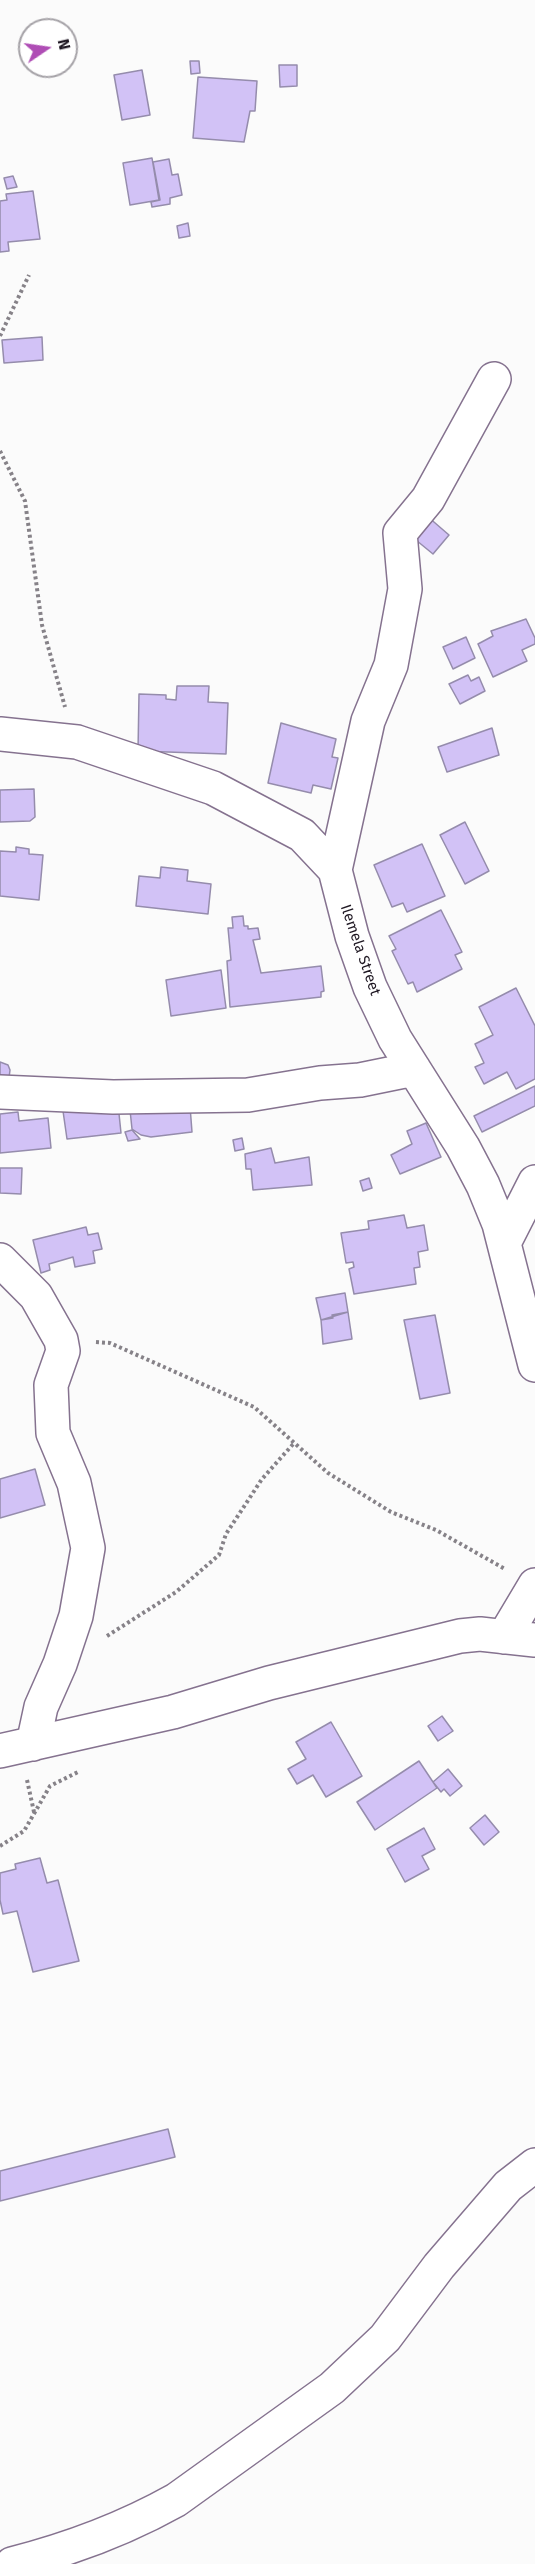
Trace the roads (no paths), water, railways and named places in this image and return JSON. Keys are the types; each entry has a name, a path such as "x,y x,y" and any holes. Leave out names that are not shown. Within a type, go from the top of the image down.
{"street":[{"path":"335,870 368,722 391,665 405,589 400,533 428,499 494,379"},
{"name":"Ilemela Street","path":"0,734 77,742 191,779 246,804 302,835 335,870 352,936 370,987 395,1039 483,1185 504,1243 535,1365"},
{"path":"0,1092 113,1097 248,1095 320,1083 360,1080 414,1069"},
{"path":"504,1243 532,1196"},
{"path":"0,1260 36,1296 61,1340 63,1351 51,1385 53,1433 74,1483 88,1548 76,1616 60,1664 41,1707 33,1744"},
{"path":"0,1751 173,1712 269,1683 460,1636 480,1634 519,1639 535,1585"},
{"path":"12,2564 44,2556 162,2508 199,2485 332,2388 386,2338 439,2266 508,2186 535,2164"}]}
